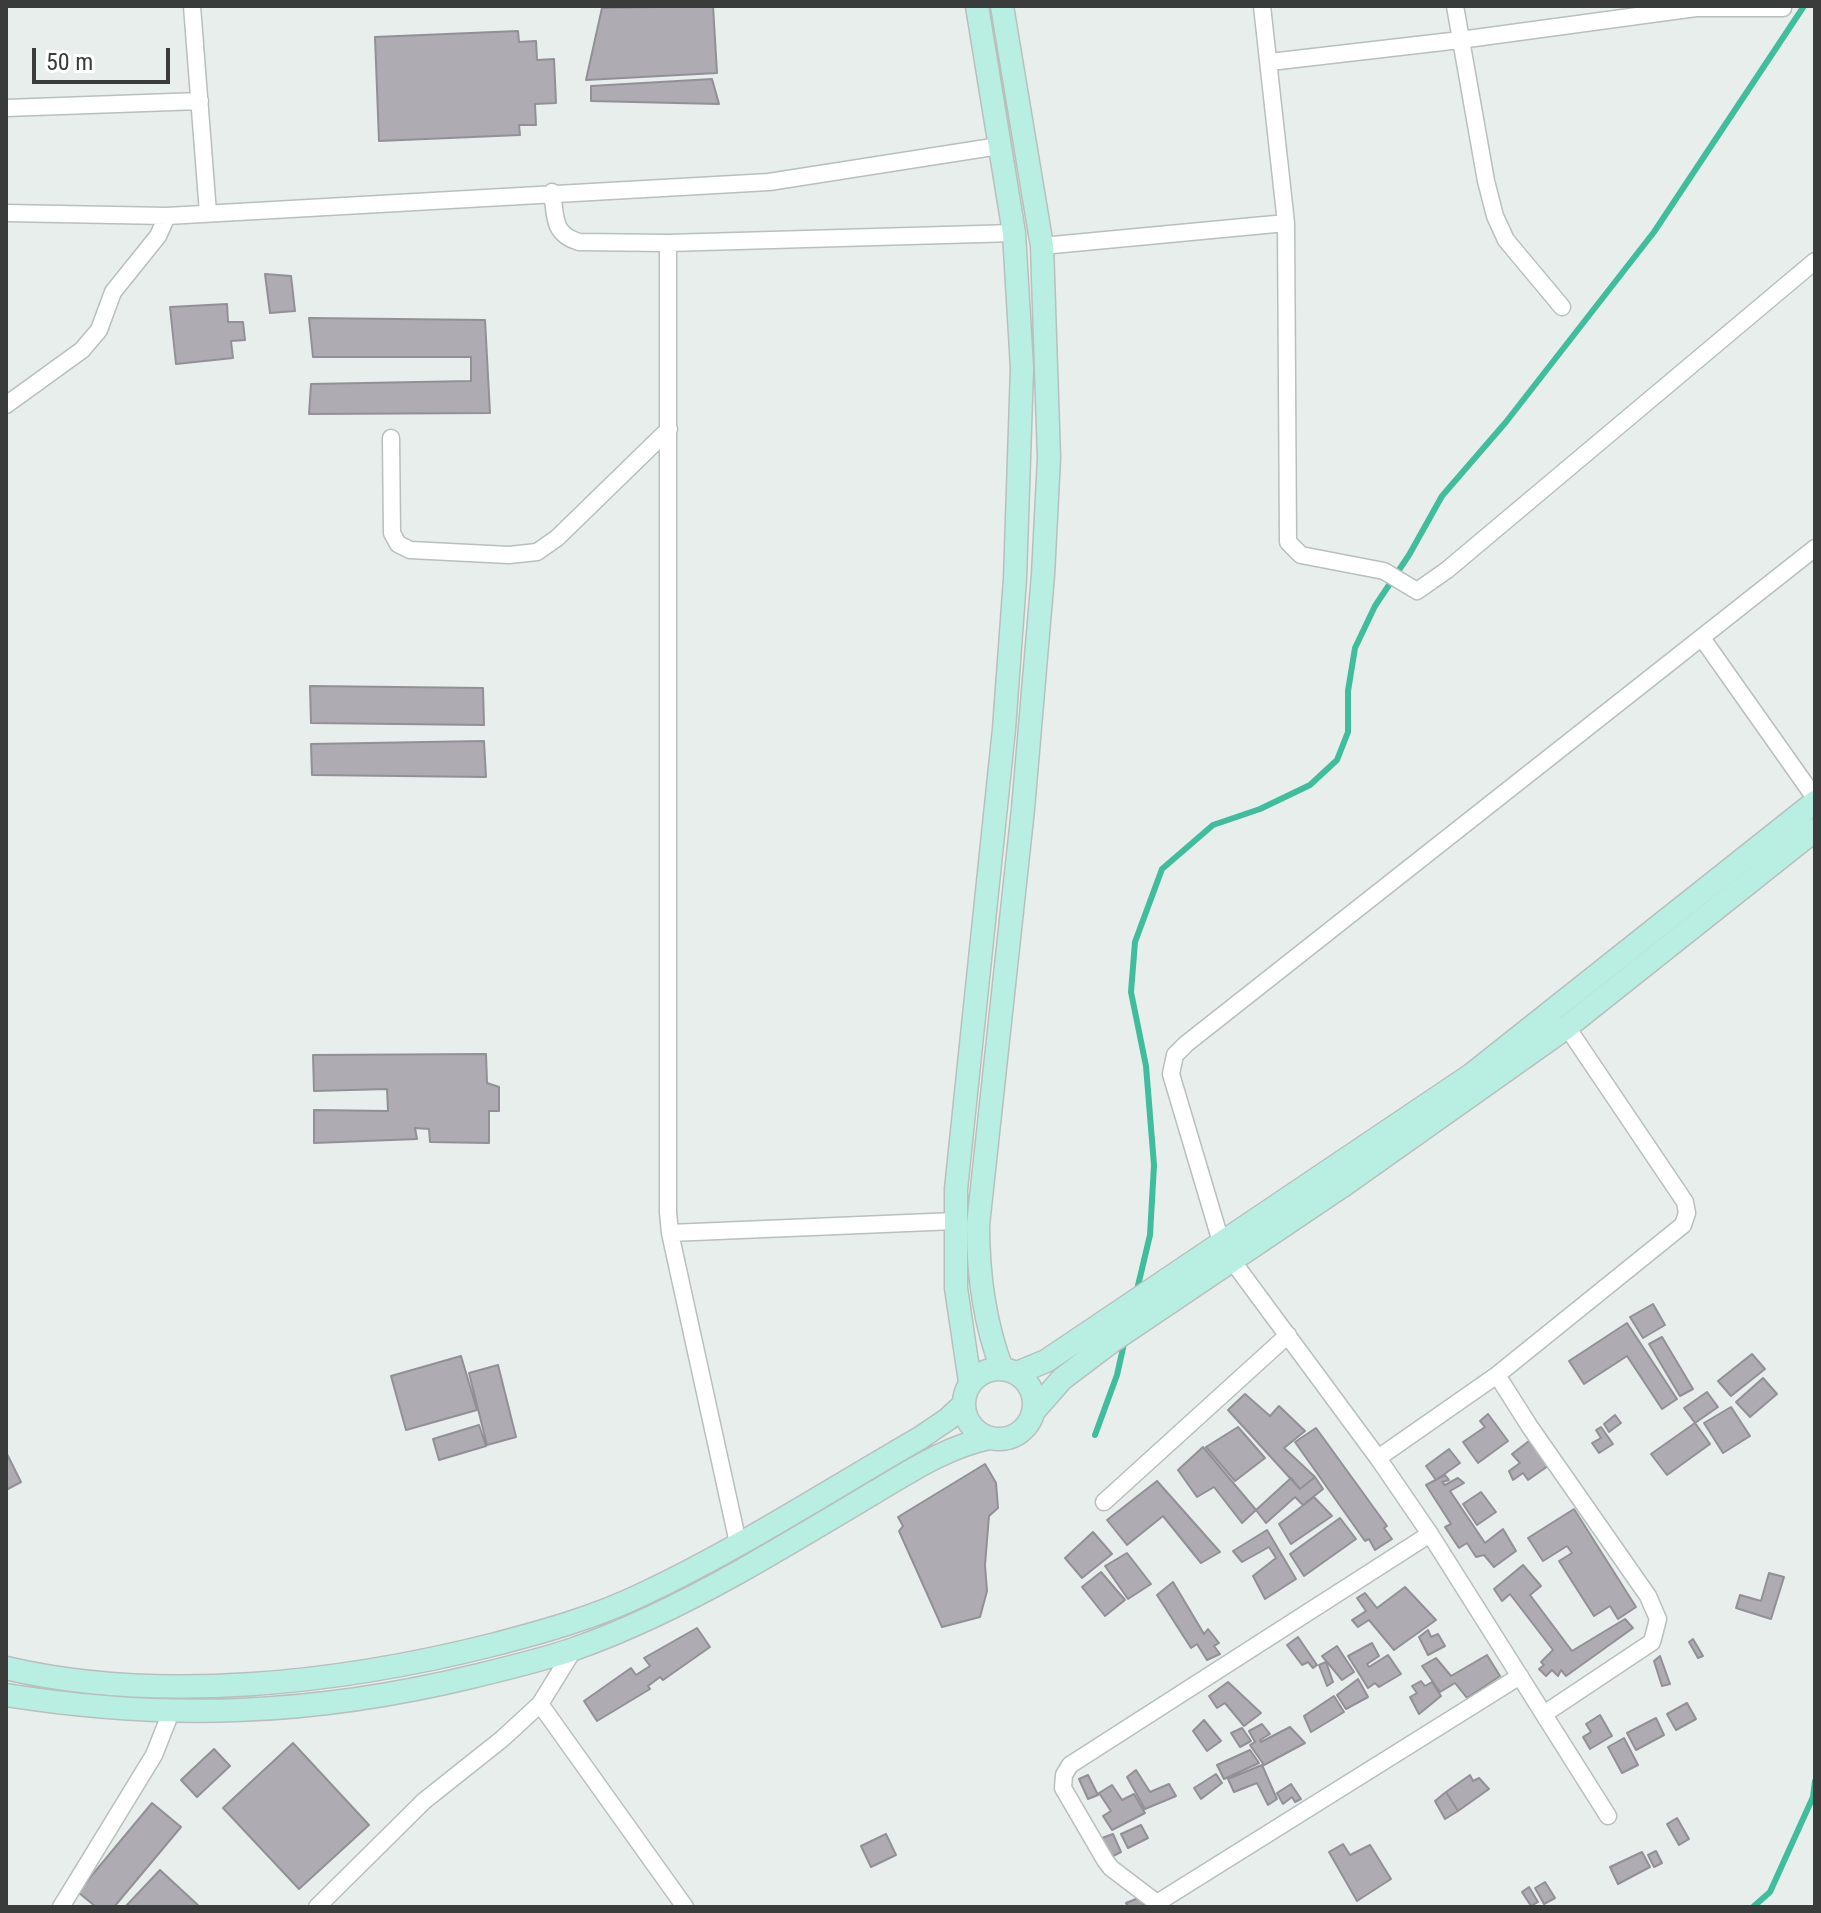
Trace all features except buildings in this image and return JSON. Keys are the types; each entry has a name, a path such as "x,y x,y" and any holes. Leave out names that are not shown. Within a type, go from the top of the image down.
{"main road":[{"path":"970,1382 956,1288 955,1221 1004,729 1015,579 1022,368 1014,233 977,6"},
{"path":"1002,6 1042,246 1049,411 1043,575 1023,809 978,1225 978,1260 985,1315 1009,1371 1029,1386 1033,1412"},
{"path":"6,1695 57,1703 171,1712 215,1713 302,1707 450,1682 574,1649 657,1614 738,1572 928,1461 970,1442 1012,1437 1022,1431 1033,1412 1062,1379 1140,1323 1226,1251 1471,1075 1815,800"},
{"path":"989,1438 970,1424 963,1405 964,1393 970,1382 990,1370 1009,1371 1046,1361 1146,1293 1341,1187 1567,1027 1815,830"},
{"path":"6,1668 114,1684 178,1686 318,1678 468,1651 579,1621 640,1596 738,1543 920,1438 963,1405"}],"street":[{"path":"192,6 208,213"},
{"path":"1262,6 1286,223 1288,542 1301,555 1384,571 1413,591 1419,590 1447,570 1815,261"},
{"path":"1455,6 1495,216 1506,240 1562,307"},
{"path":"1270,62 1696,8 1783,8"},
{"path":"6,108 200,101"},
{"path":"6,213 167,216 769,182 999,146"},
{"path":"552,192 559,231 566,238 579,242 668,243 1014,233"},
{"path":"6,405 82,350 99,330 113,292 158,236 167,216"},
{"path":"1042,246 1286,223"},
{"path":"668,243 670,1233 738,1543"},
{"path":"391,438 392,533 398,544 410,550 509,555 537,552 557,538 669,429"},
{"path":"1608,1816 1430,1534 1226,1251 1171,1074 1175,1055 1198,1034 1815,548"},
{"path":"1702,638 1815,800"},
{"path":"1378,1458 1497,1375 1683,1225 1687,1213 1685,1202 1567,1027"},
{"path":"670,1233 955,1221"},
{"path":"1104,1502 1288,1335"},
{"path":"1497,1375 1648,1596 1658,1619 1652,1642 1544,1714"},
{"path":"1430,1534 1070,1765 1064,1775 1063,1788 1105,1860 1157,1903 1520,1676"},
{"path":"317,1907 424,1801 502,1739 540,1704 574,1649"},
{"path":"540,1704 685,1907"},
{"path":"62,1903 154,1755 171,1712"}],"waterway":[{"path":"1136,1294 1150,1235 1154,1165 1146,1066 1131,992 1135,942 1162,869 1213,825 1260,809 1310,785 1337,760 1348,732 1348,691 1355,648 1375,606 1409,555 1442,496 1506,422 1654,232 1804,6"},
{"path":"1095,1435 1117,1375 1125,1339"},
{"path":"1753,1907 1770,1892 1813,1797 1815,1781"}]}
